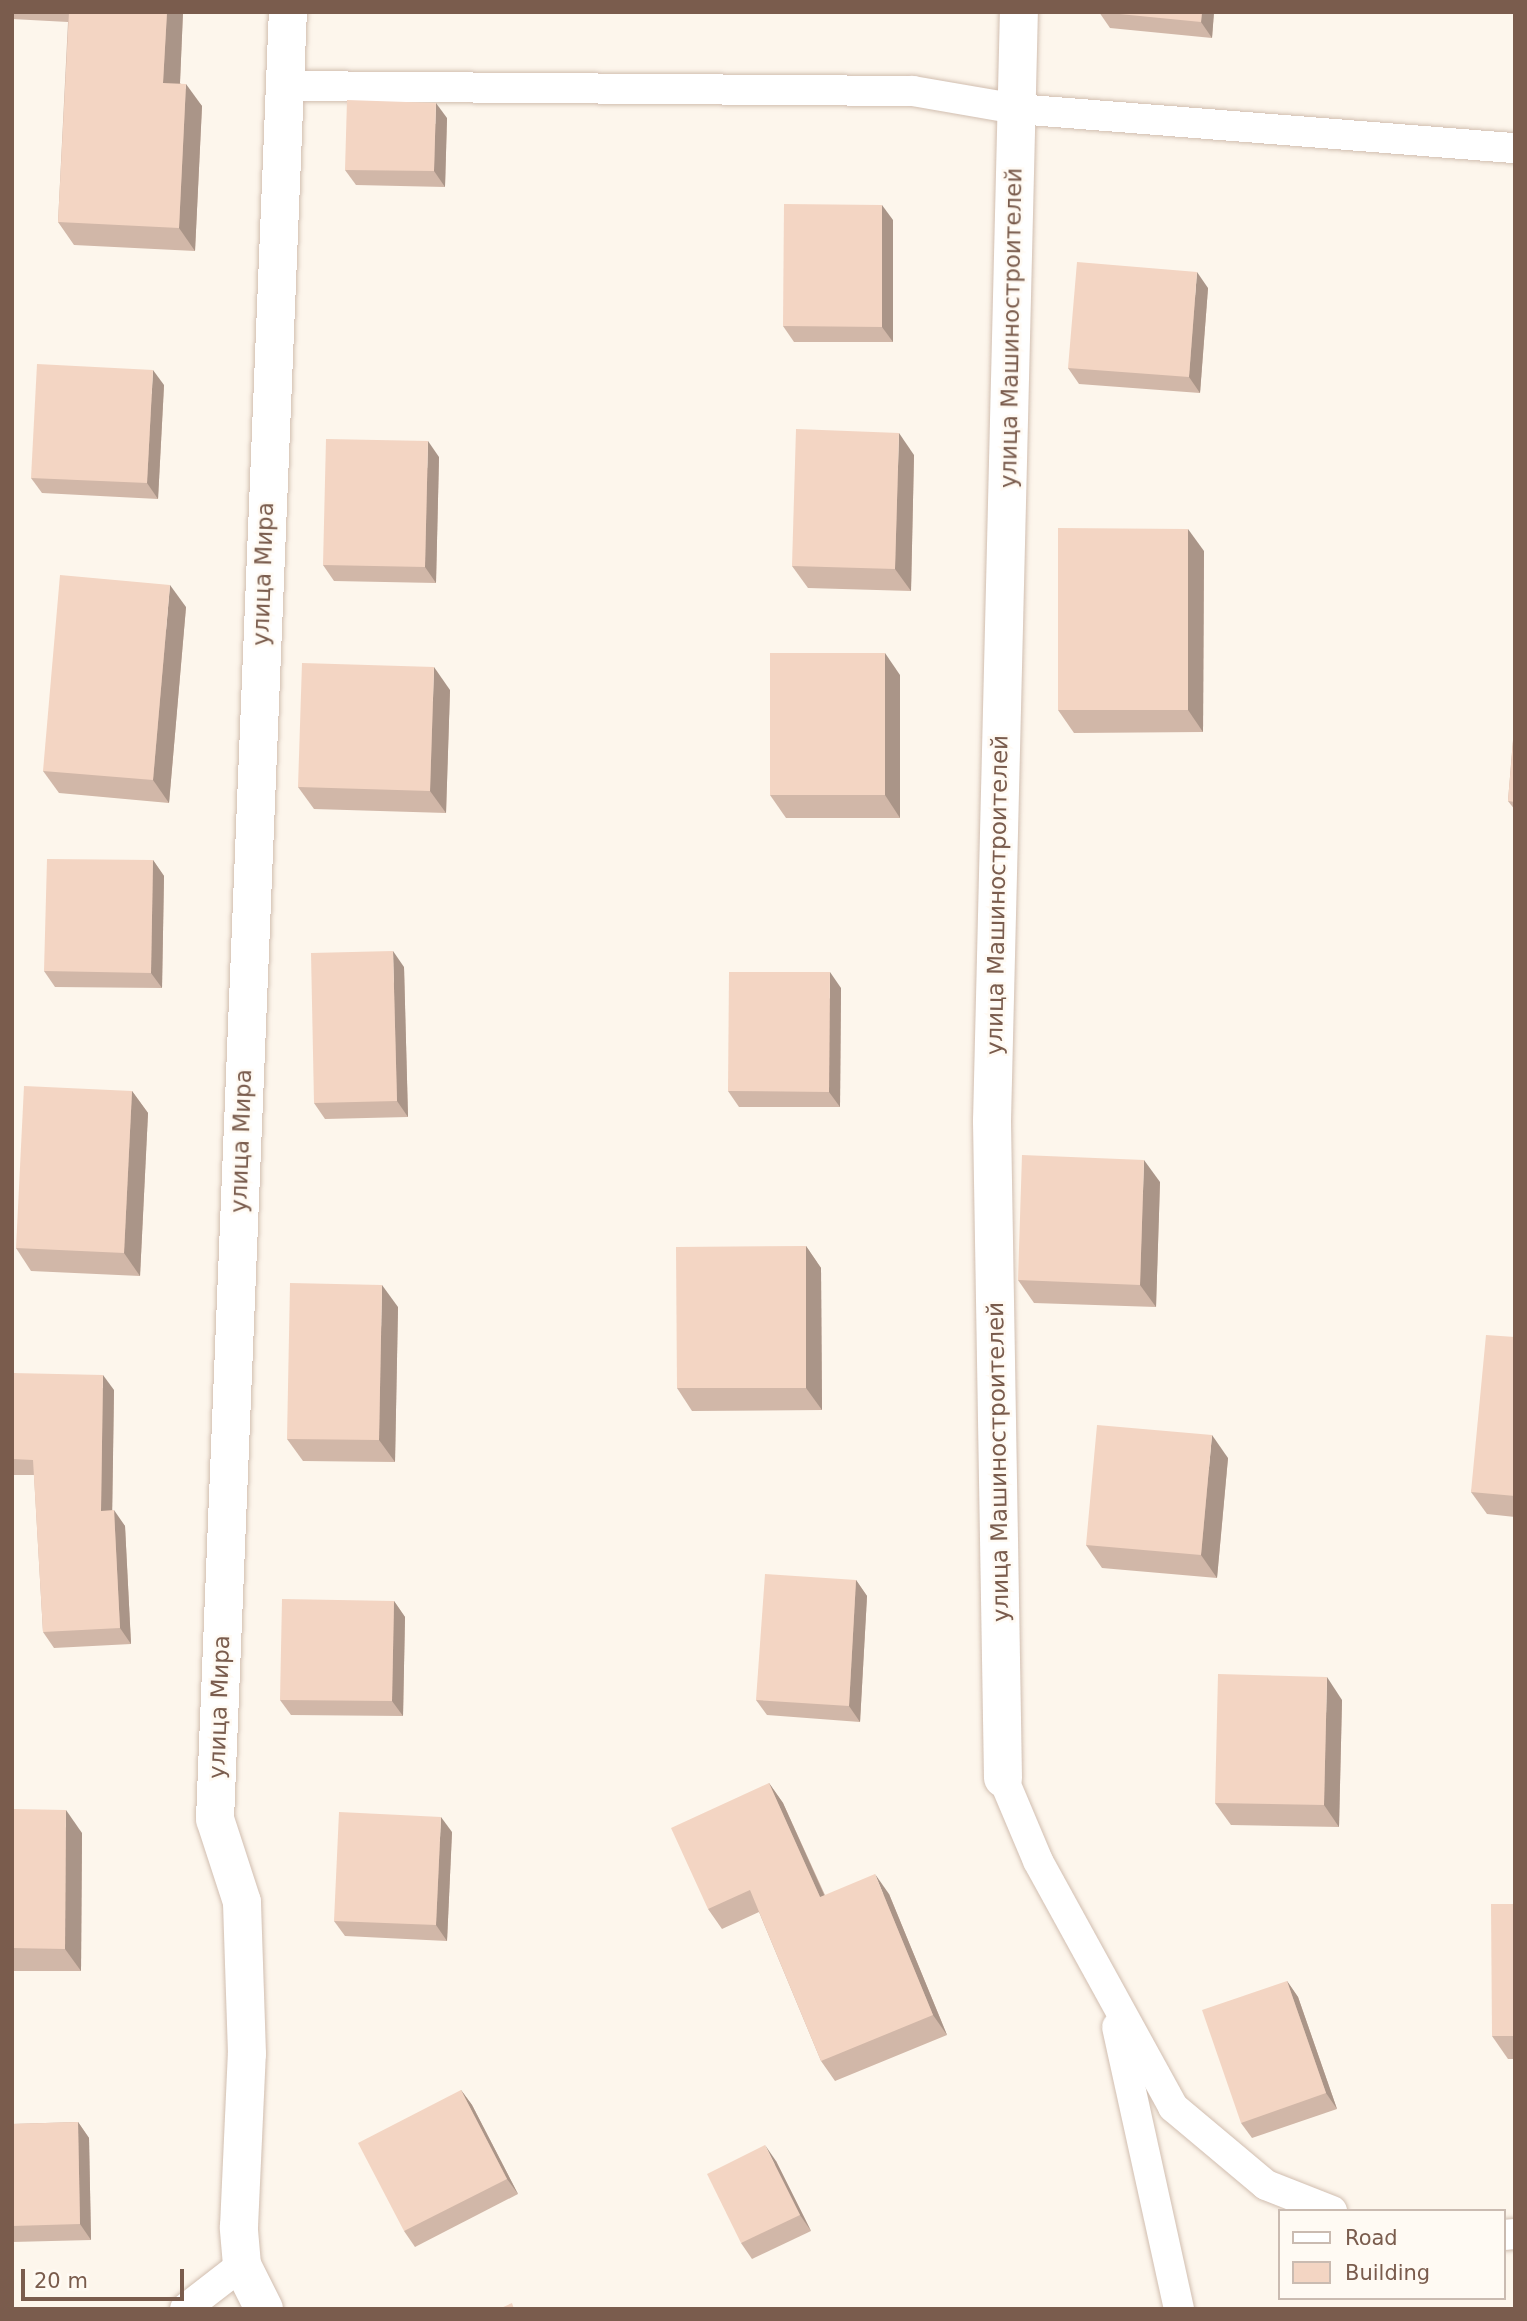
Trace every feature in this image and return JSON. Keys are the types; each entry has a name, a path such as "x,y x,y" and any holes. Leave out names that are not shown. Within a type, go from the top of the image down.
{"street":[{"name":"улица Мира","path":"242,2265 239,2227 247,2054 242,1902 215,1819 288,12"},
{"name":"улица Машиностроителей","path":"1003,1778 992,1121 1019,12"},
{"path":"242,2265 264,2309"}],"lane":[{"path":"285,86 913,91 1017,108 1515,148"},
{"path":"1003,1778 1038,1861 1173,2107 1266,2185 1327,2209"},
{"path":"1110,1992 1180,2309"},
{"path":"185,2309 242,2265"}],"building":[{"path":"69,12 167,12 163,83 186,84 179,228 58,222"},
{"path":"1099,12 1202,12 1201,22"},
{"path":"347,100 436,103 434,171 345,170"},
{"path":"784,204 882,205 882,327 783,326"},
{"path":"1077,262 1197,272 1189,377 1068,368"},
{"path":"37,364 153,370 147,483 31,478"},
{"path":"796,429 899,433 895,569 792,566"},
{"path":"326,439 428,441 425,567 323,565"},
{"path":"1058,528 1188,529 1188,710 1058,710"},
{"path":"60,575 170,585 153,780 43,771"},
{"path":"770,653 885,653 885,795 770,795"},
{"path":"302,663 434,667 430,791 298,787"},
{"path":"1515,716 1515,802 1508,801"},
{"path":"47,859 153,860 151,973 44,971"},
{"path":"393,951 397,1101 314,1103 311,953"},
{"path":"729,972 830,972 829,1092 728,1091"},
{"path":"24,1086 132,1091 124,1253 16,1248"},
{"path":"1022,1155 1144,1160 1140,1285 1018,1280"},
{"path":"806,1246 806,1388 677,1388 676,1247"},
{"path":"290,1283 382,1285 379,1440 287,1439"},
{"path":"1486,1335 1515,1337 1515,1496 1471,1492"},
{"path":"12,1373 103,1375 101,1511 114,1510 120,1628 43,1632 33,1460 12,1459"},
{"path":"1097,1425 1212,1435 1201,1555 1086,1545"},
{"path":"765,1574 856,1580 849,1706 756,1700"},
{"path":"282,1599 394,1601 392,1701 280,1700"},
{"path":"1218,1674 1327,1677 1324,1805 1215,1803"},
{"path":"769,1783 820,1897 875,1874 933,2015 821,2061 750,1890 708,1909 671,1828"},
{"path":"12,1809 66,1810 65,1949 12,1948"},
{"path":"339,1812 441,1817 436,1925 334,1921"},
{"path":"1491,1904 1515,1904 1515,2036 1492,2036"},
{"path":"1287,1981 1326,2093 1241,2123 1202,2010"},
{"path":"461,2090 507,2179 404,2231 358,2143"},
{"path":"78,2122 80,2224 12,2226 12,2124"},
{"path":"765,2145 800,2215 741,2243 707,2174"},
{"path":"512,2303 514,2309 499,2309"}]}
